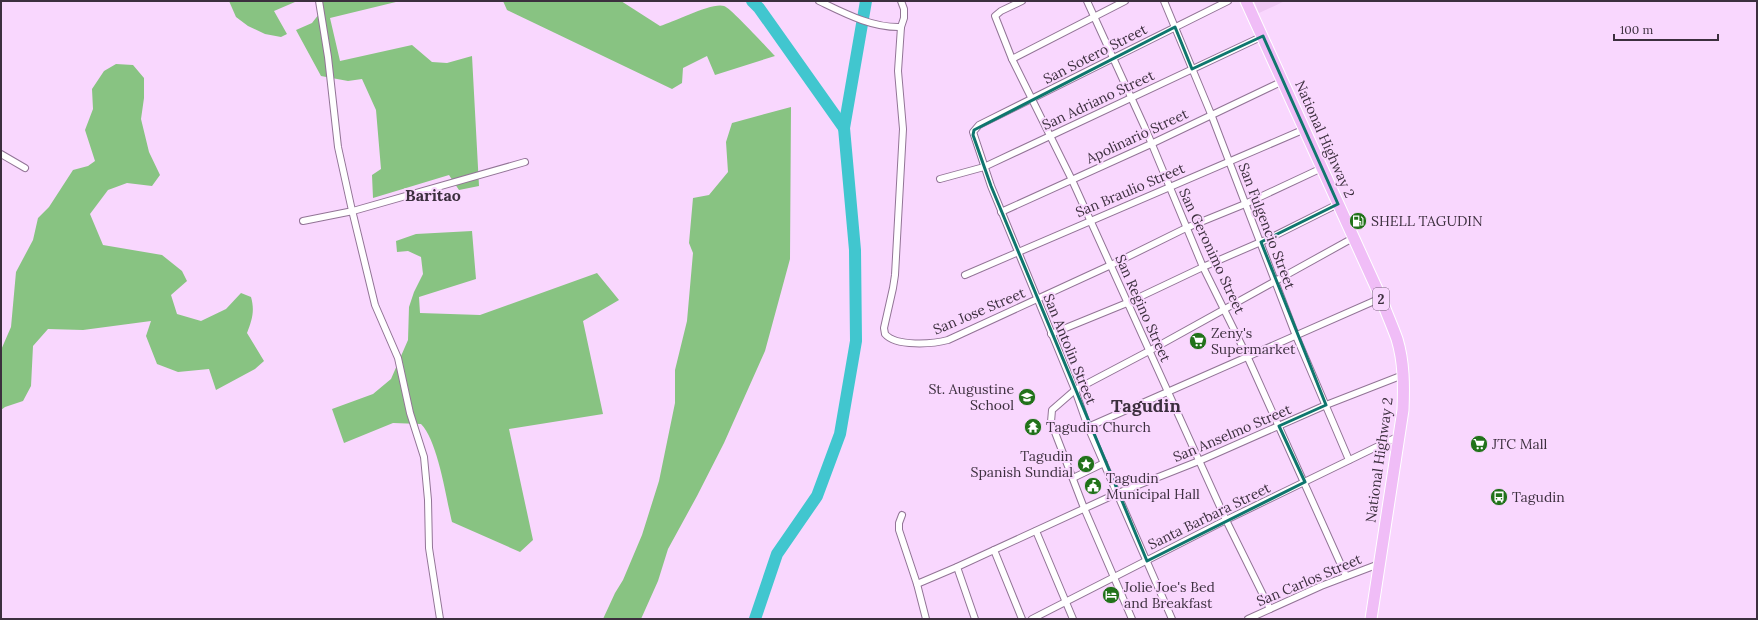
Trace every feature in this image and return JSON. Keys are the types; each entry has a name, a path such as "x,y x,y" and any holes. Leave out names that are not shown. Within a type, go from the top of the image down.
{"highway":[{"name":"National Highway 2","path":"1246,1 1305,129 1397,339 1403,375 1403,410 1371,619"}],"street":[{"path":"320,1 328,56 338,147 375,305 398,358 410,413 424,457 428,500 429,548 440,619"},
{"path":"818,1 870,22 884,26 902,27 904,9 901,1"},
{"name":"San Regino Street","path":"1022,1 1001,11 996,16 1012,59 1033,98 1091,220 1127,303 1169,392 1226,520 1270,609"},
{"name":"San Geronimo Street","path":"1087,1 1170,186 1203,267 1248,358 1346,576"},
{"path":"1012,59 1125,1"},
{"name":"San Fulgencio Street","path":"1164,1 1211,114 1296,336 1349,460"},
{"name":"San Sotero Street","path":"974,130 979,125 1112,57 1228,1"},
{"name":"San Jose Street","path":"902,27 898,71 903,111 903,144 895,275 884,331 887,337 891,339 918,344 935,344 948,340 1037,300 1186,228 1245,204 1322,168"},
{"name":"San Adriano Street","path":"940,179 984,167 1263,36"},
{"name":"Apolinario Street","path":"1001,212 1151,144 1211,114 1283,81"},
{"name":"San Braulio Street","path":"965,275 1305,129"},
{"name":"San Antolin Street","path":"974,130 973,135 1001,212 1075,390 1088,428 1118,493 1172,619"},
{"path":"1,154 25,168"},
{"path":"303,221 353,211 525,162"},
{"path":"1051,334 1127,303 1203,267 1261,242 1338,204"},
{"path":"1132,619 1084,508 1051,422 1050,416 1052,410 1075,390 1149,351 1353,238"},
{"path":"1088,428 1380,298"},
{"name":"San Anselmo Street","path":"917,584 1118,493 1199,461 1326,405 1403,375"},
{"name":"Santa Barbara Street","path":"1032,619 1226,520 1399,436"},
{"path":"1073,478 1104,463"},
{"path":"902,515 899,523 899,530 917,584 926,619"},
{"path":"1036,531 1073,619"},
{"path":"994,550 1022,619"},
{"name":"San Carlos Street","path":"1248,619 1346,576 1379,564"},
{"path":"957,567 975,619"}],"highlighted area":[{"path":"1175,27 1192,69 1263,36 1338,204 1261,242 1326,405 1279,426 1305,482 1147,561 991,186 973,135 974,130"}],"shaded area":[{"path":"1254,1 1285,1 1259,13"}],"green space":[{"path":"229,1 295,1 274,11 287,34 281,37 265,34 248,26 236,17"},
{"path":"317,1 400,1 330,18 340,61 412,45 432,62 447,63 472,56 479,186 459,190 449,175 373,198 372,175 381,169 376,110 362,79 348,81 321,76 296,30 312,23 319,14"},
{"path":"503,1 621,1 660,26 711,7 724,6 728,8 775,56 715,75 707,56 683,68 682,83 672,89 507,10"},
{"path":"116,64 133,65 144,78 144,98 141,119 149,152 160,175 152,186 127,183 108,190 90,214 103,245 162,255 182,271 187,281 171,295 177,314 201,321 226,309 241,293 251,297 253,307 247,333 264,361 255,369 216,390 209,369 178,372 157,364 146,336 151,321 83,330 48,329 33,346 31,386 23,401 5,407 1,410 1,350 11,327 16,272 33,240 38,218 49,207 73,170 88,166 95,161 85,130 93,109 92,89 104,71"},
{"path":"791,107 790,259 765,351 724,443 668,549 658,581 641,619 603,619 623,580 642,535 659,481 675,403 675,370 687,321 693,253 689,243 693,198 709,195 728,172 726,142 732,123"},
{"path":"472,231 476,279 419,297 420,313 480,315 597,273 619,300 583,321 603,414 509,429 533,540 520,552 452,522 437,456 427,432 421,424 393,423 344,443 332,409 373,394 391,379 408,340 409,307 414,292 423,274 421,257 408,251 397,252 396,241 416,234"}],"waterway":[{"path":"752,1 759,8 844,128"},
{"path":"755,619 777,554 817,496 840,434 856,341 855,250 844,128 866,1"}],"place":[{"name":"SHELL TAGUDIN","path":"1358,221"},
{"name":"Zeny's Supermarket","path":"1198,341"},
{"name":"St. Augustine School","path":"1027,397"},
{"name":"Tagudin Church","path":"1033,427"},
{"name":"JTC Mall","path":"1479,444"},
{"name":"Tagudin Spanish Sundial","path":"1086,464"},
{"name":"Tagudin Municipal Hall","path":"1093,486"},
{"name":"Tagudin","path":"1499,497"},
{"name":"Jolie Joe's Bed and Breakfast","path":"1111,595"}],"district":[{"name":"Baritao","path":"433,195"},
{"name":"Tagudin","path":"1146,406"}]}
